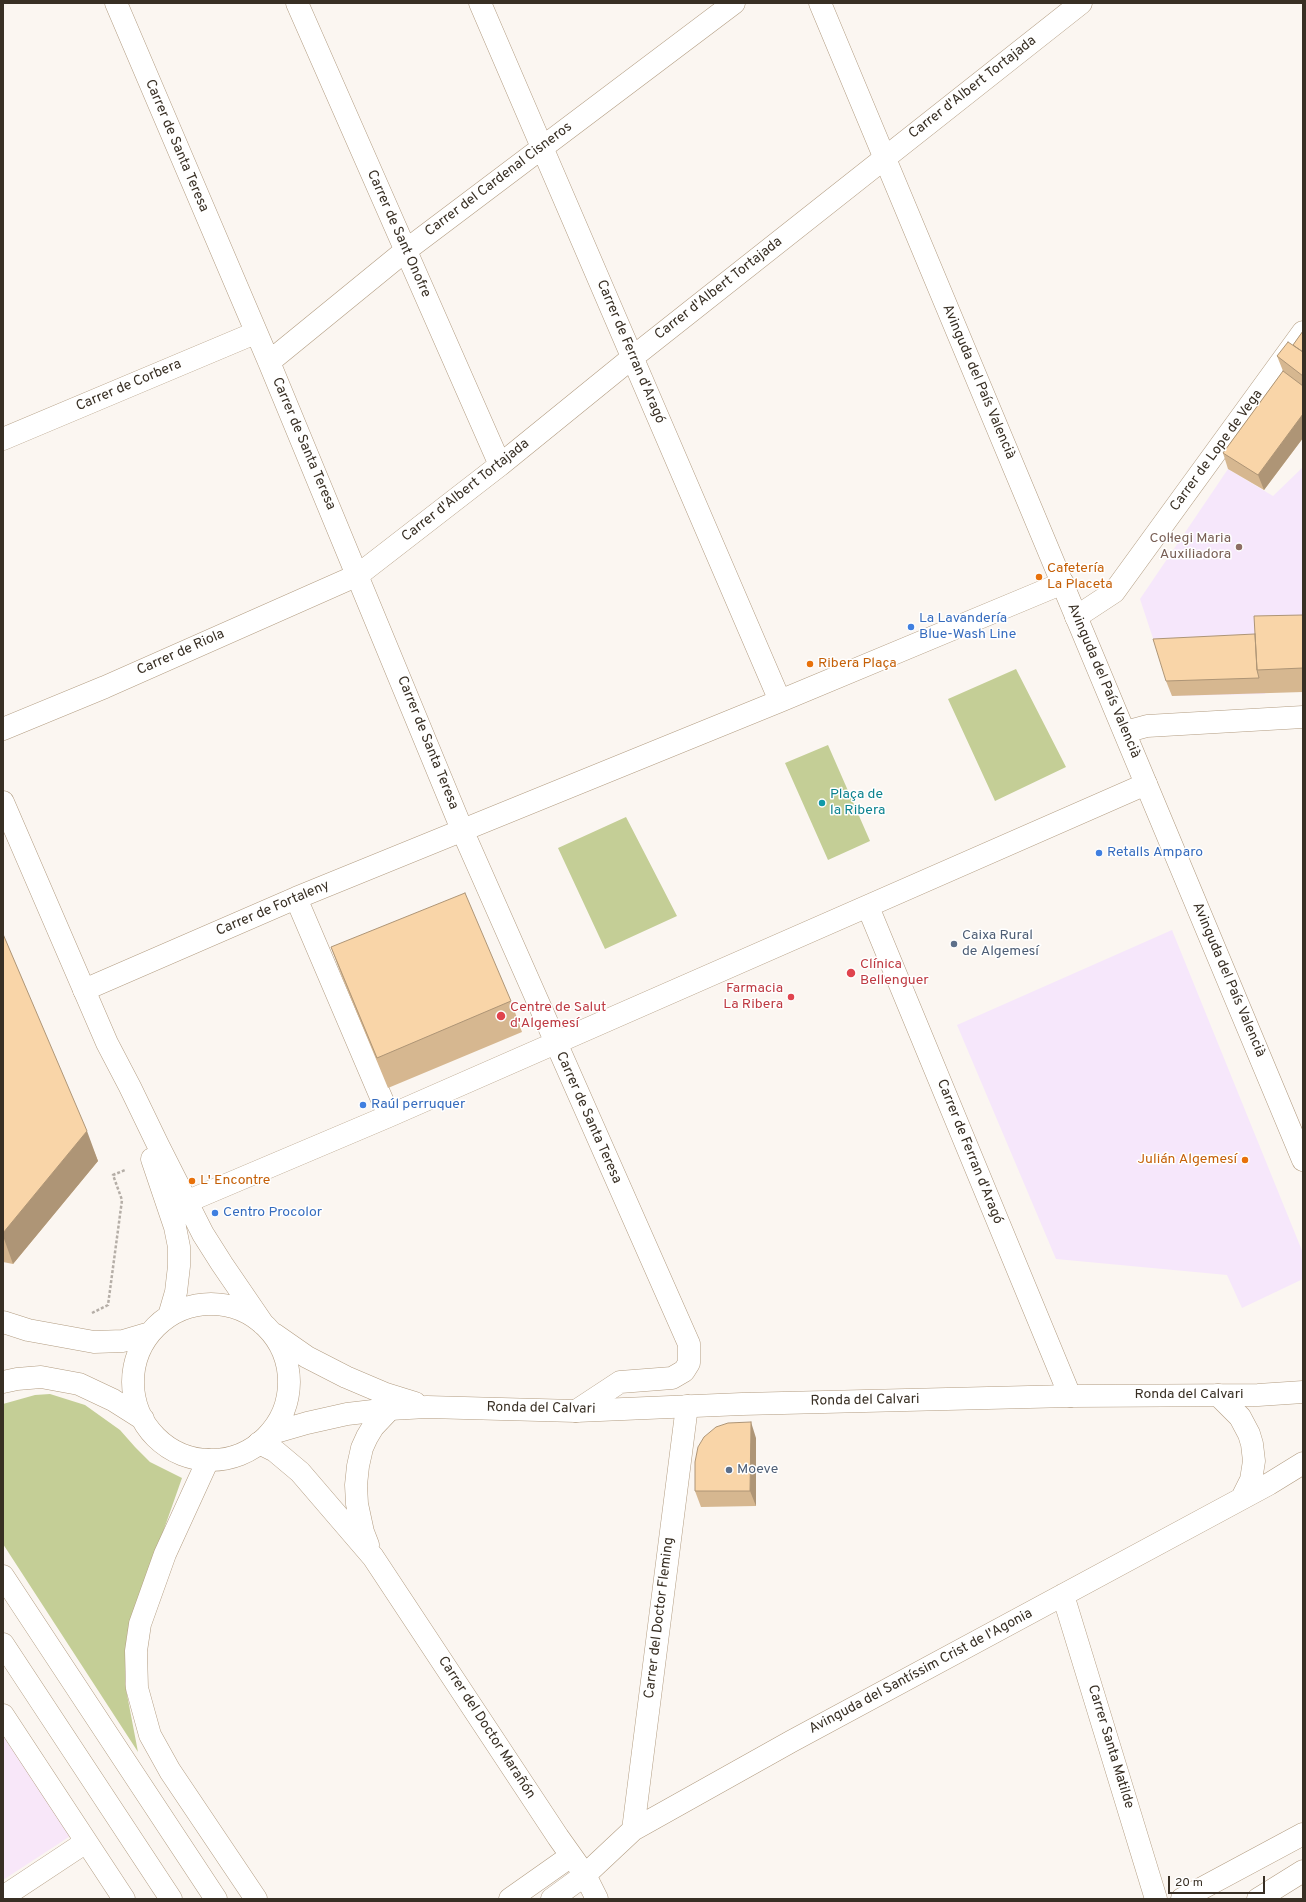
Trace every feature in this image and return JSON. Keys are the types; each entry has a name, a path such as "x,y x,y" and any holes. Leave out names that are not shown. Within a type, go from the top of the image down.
{"street":[{"name":"Carrer de Santa Teresa","path":"116,3 255,333 269,362 463,832 689,1344 689,1363 684,1371 672,1378 620,1382 576,1411"},
{"name":"Carrer de Sant Onofre","path":"298,3 405,251 500,465"},
{"name":"Carrer de Ferran d'Aragó","path":"480,3 780,702"},
{"name":"Carrer del Cardenal Cisneros","path":"269,362 405,251 734,3"},
{"name":"Avinguda del País Valencià","path":"820,3 1303,1160"},
{"name":"Carrer d'Albert Tortajada","path":"358,575 500,465 633,357 1081,3"},
{"name":"Carrer de Lope de Vega","path":"1076,617 1114,592 1303,332"},
{"name":"Carrer de Corbera","path":"3,440 255,333"},
{"name":"Carrer de Riola","path":"3,729 105,687 358,575"},
{"path":"463,832 780,702 1062,583"},
{"path":"1125,732 1147,726 1303,717"},
{"path":"186,1202 389,1116 1146,784"},
{"path":"3,802 107,1043 186,1202 222,1264 267,1328 284,1356 288,1373 289,1389 285,1406 278,1421 264,1439 241,1454 219,1460 208,1460 188,1456 170,1448 159,1440 143,1419 136,1402 133,1384 135,1366 141,1348 150,1333 169,1316 176,1292 179,1266 179,1247 175,1228 152,1160 122,1089 107,1043"},
{"name":"Carrer de Fortaleny","path":"84,990 296,898 463,832"},
{"path":"296,898 389,1116"},
{"name":"Carrer de Ferran d'Aragó","path":"868,907 1070,1396"},
{"name":"Ronda del Calvari","path":"169,1316 184,1309 200,1305 217,1304 234,1308 249,1314 307,1357 346,1377 386,1394 427,1407"},
{"path":"3,1322 28,1330 94,1342 123,1341 150,1333"},
{"path":"3,1382 41,1377 79,1384 113,1400 143,1419"},
{"name":"Ronda del Calvari","path":"264,1439 307,1423 347,1414 390,1409 427,1407 576,1411 687,1406 1070,1396 1258,1395 1303,1392"},
{"path":"1218,1395 1240,1417 1249,1434 1252,1444 1254,1461 1251,1480 1242,1498"},
{"name":"Carrer del Doctor Fleming","path":"633,1830 687,1406"},
{"name":"Carrer del Doctor Marañón","path":"373,1557 363,1532 357,1504 356,1485 358,1466 362,1448 367,1437 373,1427 390,1409"},
{"name":"Carrer del Doctor Marañón","path":"264,1439 300,1472 373,1557 585,1875 597,1899"},
{"path":"208,1460 164,1554 140,1624 136,1650 137,1688 150,1735 170,1771 256,1899"},
{"name":"Avinguda del Santíssim Crist de l'Agonia","path":"552,1899 585,1875 633,1830 799,1737 1269,1484 1303,1463"},
{"path":"3,1576 216,1899"},
{"name":"Carrer Santa Matilde","path":"1063,1595 1156,1899"},
{"path":"3,1644 171,1899"},
{"path":"3,1715 124,1899"},
{"path":"1182,1899 1303,1834"},
{"path":"3,1897 86,1842"},
{"path":"510,1899 571,1856"},
{"path":"1258,1899 1303,1871"}],"path":[{"path":"90,1313 108,1305 122,1200 113,1174 152,1160"}],"shaded area":[{"name":"Col·legi Maria Auxiliadora","path":"1303,467 1303,625 1265,694 1172,696 1140,599 1228,469 1273,496"},
{"path":"1172,930 1303,1253 1303,1279 1242,1308 1227,1275 1056,1259 957,1025"},
{"path":"3,1720 78,1831 3,1880"}],"green space":[{"path":"1016,669 1066,767 995,801 948,699"},
{"path":"828,745 870,841 828,860 785,763"},
{"path":"626,817 677,916 605,949 558,848"},
{"path":"50,1394 85,1405 120,1430 150,1462 182,1478 127,1634 125,1684 138,1752 3,1544 3,1404 35,1395"}],"building":[{"path":"1303,331 1303,352 1293,345"},
{"path":"1288,342 1303,352 1303,376 1277,356"},
{"path":"1283,371 1303,386 1303,414 1258,475 1223,453"},
{"path":"1303,615 1303,668 1257,670 1254,616"},
{"path":"1255,634 1257,670 1259,678 1166,681 1153,639"},
{"path":"465,893 511,1001 377,1058 331,947"},
{"path":"3,934 87,1131 3,1233"},
{"name":"Moeve","path":"751,1422 750,1491 695,1491 695,1462 698,1447 704,1437 716,1427 728,1423"}],"place":[{"name":"Col·legi Maria Auxiliadora","path":"1239,547"},
{"name":"Cafetería La Placeta","path":"1039,577"},
{"name":"La Lavandería Blue-Wash Line","path":"911,627"},
{"name":"Ribera Plaça","path":"810,664"},
{"name":"Plaça de la Ribera","path":"822,803"},
{"name":"Retalls Amparo","path":"1099,853"},
{"name":"Caixa Rural de Algemesí","path":"954,944"},
{"name":"Clínica Bellenguer","path":"851,973"},
{"name":"Farmacia La Ribera","path":"791,997"},
{"name":"Centre de Salut d'Algemesí","path":"501,1016"},
{"name":"Raúl perruquer","path":"363,1105"},
{"name":"Julián Algemesí","path":"1245,1160"},
{"name":"L' Encontre","path":"192,1181"},
{"name":"Centro Procolor","path":"215,1213"},
{"name":"Moeve","path":"729,1470"}]}
